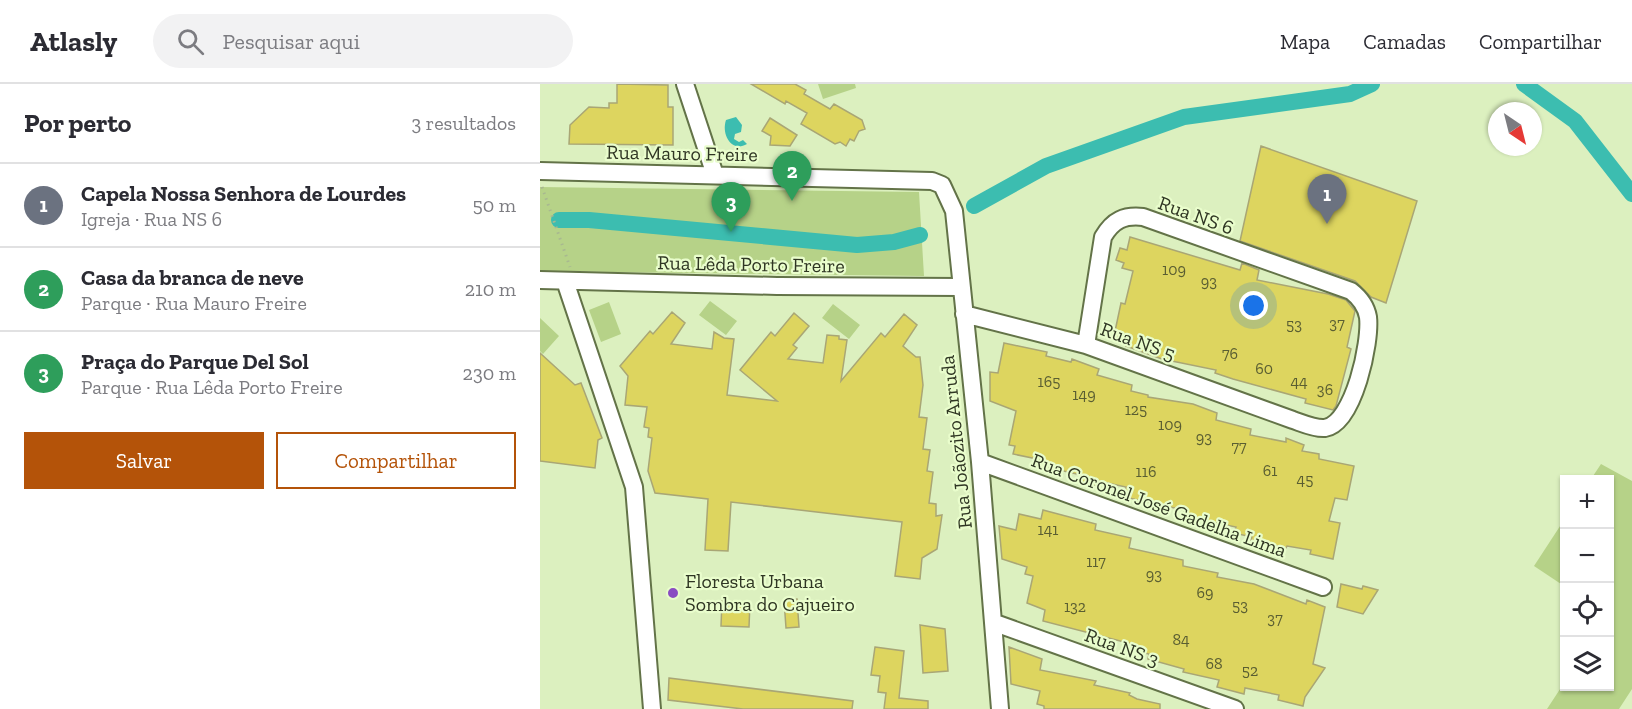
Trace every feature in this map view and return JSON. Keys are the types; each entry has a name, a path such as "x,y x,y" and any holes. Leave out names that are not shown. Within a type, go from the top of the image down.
{"street":[{"path":"685,84 715,175"},
{"name":"Rua Mauro Freire","path":"541,179 715,175 932,181"},
{"name":"Rua Joãozito Arruda","path":"932,181 942,185 954,211 981,462 1000,709"},
{"name":"Rua NS 6","path":"1086,345 1102,237 1109,225 1124,217 1143,218 1352,291"},
{"path":"568,276 634,487 652,709"},
{"name":"Rua Lêda Porto Freire","path":"540,280 568,276 777,286 961,287"},
{"name":"Rua NS 5","path":"964,314 1086,345 1293,420 1324,428 1335,423 1348,408 1367,346 1368,317 1365,306 1352,291"},
{"name":"Rua Coronel José Gadelha Lima","path":"981,462 1323,586"},
{"name":"Rua NS 3","path":"995,623 1235,709"}],"path":[{"path":"541,179 568,276"}],"green space":[{"path":"818,84 855,84 856,88 823,99"},
{"path":"540,187 919,192 924,276 540,271"},
{"path":"710,301 737,321 726,335 699,315"},
{"path":"609,302 621,334 601,342 589,310"},
{"path":"833,304 860,325 849,339 822,318"},
{"path":"540,318 559,336 543,354 540,351"},
{"path":"1601,464 1632,481 1632,689 1619,709 1547,709 1560,689 1560,691 1614,691 1614,475 1594,475"},
{"path":"1560,526 1560,583 1534,566"}],"water":[{"path":"736,117 742,125 741,132 735,134 734,139 739,142 743,140 747,144 742,146 732,144 726,137 726,120"}],"building":[{"path":"617,84 668,85 668,107 673,107 673,145 569,144 570,125 589,107 609,108 609,103 617,103"},
{"path":"751,84 795,84 806,90 804,94 830,109 834,104 862,120 865,129 859,131 854,141 850,139 846,146 840,142 835,144 801,124 807,113 786,101 785,104"},
{"path":"770,118 797,135 790,146 770,145 771,136 762,131"},
{"path":"1261,146 1417,201 1386,303 1371,297 1355,281 1240,241"},
{"path":"1130,237 1240,270 1242,263 1259,270 1257,280 1328,294 1346,300 1355,311 1347,347 1351,349 1333,410 1305,403 1306,399 1215,373 1216,370 1162,359 1126,346 1128,339 1114,336 1121,303 1125,304 1133,271 1122,268 1124,263 1116,260 1120,248 1127,250"},
{"path":"672,312 685,323 671,344 712,349 714,332 724,338 734,339 727,395 777,401 740,370 771,332 775,336 794,313 809,326 793,345 797,348 788,359 823,363 827,335 839,336 839,339 847,340 841,381 881,333 885,337 904,314 917,325 903,346 916,357 920,357 923,385 919,417 927,418 923,449 930,450 927,471 933,472 929,503 936,504 936,516 942,515 937,549 922,558 920,579 895,576 902,522 731,502 728,551 705,550 708,499 655,493 648,471 652,438 648,437 649,428 644,427 647,407 625,405 628,376 620,366 650,331 653,334"},
{"path":"1004,343 1047,352 1046,356 1071,362 1072,359 1099,369 1097,375 1132,385 1131,391 1148,395 1148,397 1193,404 1217,413 1216,420 1251,429 1250,435 1286,442 1286,438 1304,445 1302,451 1319,454 1319,459 1354,466 1347,500 1335,498 1329,521 1340,523 1333,559 1310,554 1311,550 1287,546 1286,548 1251,540 1252,537 1234,533 1236,527 1183,516 1184,510 1124,497 1126,487 1098,481 1097,486 1079,481 1081,475 1046,467 1047,461 1013,454 1015,446 1009,445 1016,411 990,401 990,372 998,373"},
{"path":"540,353 575,385 581,383 602,438 598,440 595,468 540,461"},
{"path":"1043,510 1096,524 1095,530 1131,538 1129,548 1183,560 1183,566 1218,573 1217,577 1254,584 1306,604 1307,600 1325,607 1313,664 1325,668 1305,697 1303,706 1278,700 1279,695 1245,688 1244,694 1217,687 1219,680 1183,672 1184,669 1148,659 1149,654 1131,650 1132,644 1043,621 1045,610 1027,603 1033,576 1025,574 1027,567 1002,559 999,526 1016,530 1019,514 1041,519"},
{"path":"1341,584 1378,590 1363,614 1337,607"},
{"path":"797,599 799,627 786,628 784,600"},
{"path":"722,601 750,602 749,627 721,626"},
{"path":"920,625 945,629 948,671 923,673"},
{"path":"875,647 904,651 899,698 928,701 928,709 884,709 886,693 878,692 880,676 871,675"},
{"path":"1009,647 1042,659 1040,670 1096,681 1094,685 1130,693 1129,695 1137,699 1160,704 1160,709 1044,709 1044,706 1037,704 1040,691 1011,684"},
{"path":"669,678 853,701 852,709 743,709 668,700"}],"waterway":[{"path":"974,206 1046,166 1184,117 1350,94 1372,84"},
{"path":"1524,84 1575,121 1632,194"},
{"path":"559,220 589,220 857,245 894,242 920,235"}],"place":[{"name":"Casa da branca de neve","path":"792,201"},
{"name":"Capela Nossa Senhora de Lourdes","path":"1327,224"},
{"name":"Praça do Parque Del Sol","path":"731,232"},
{"name":"Floresta Urbana Sombra do Cajueiro","path":"673,593"}]}
